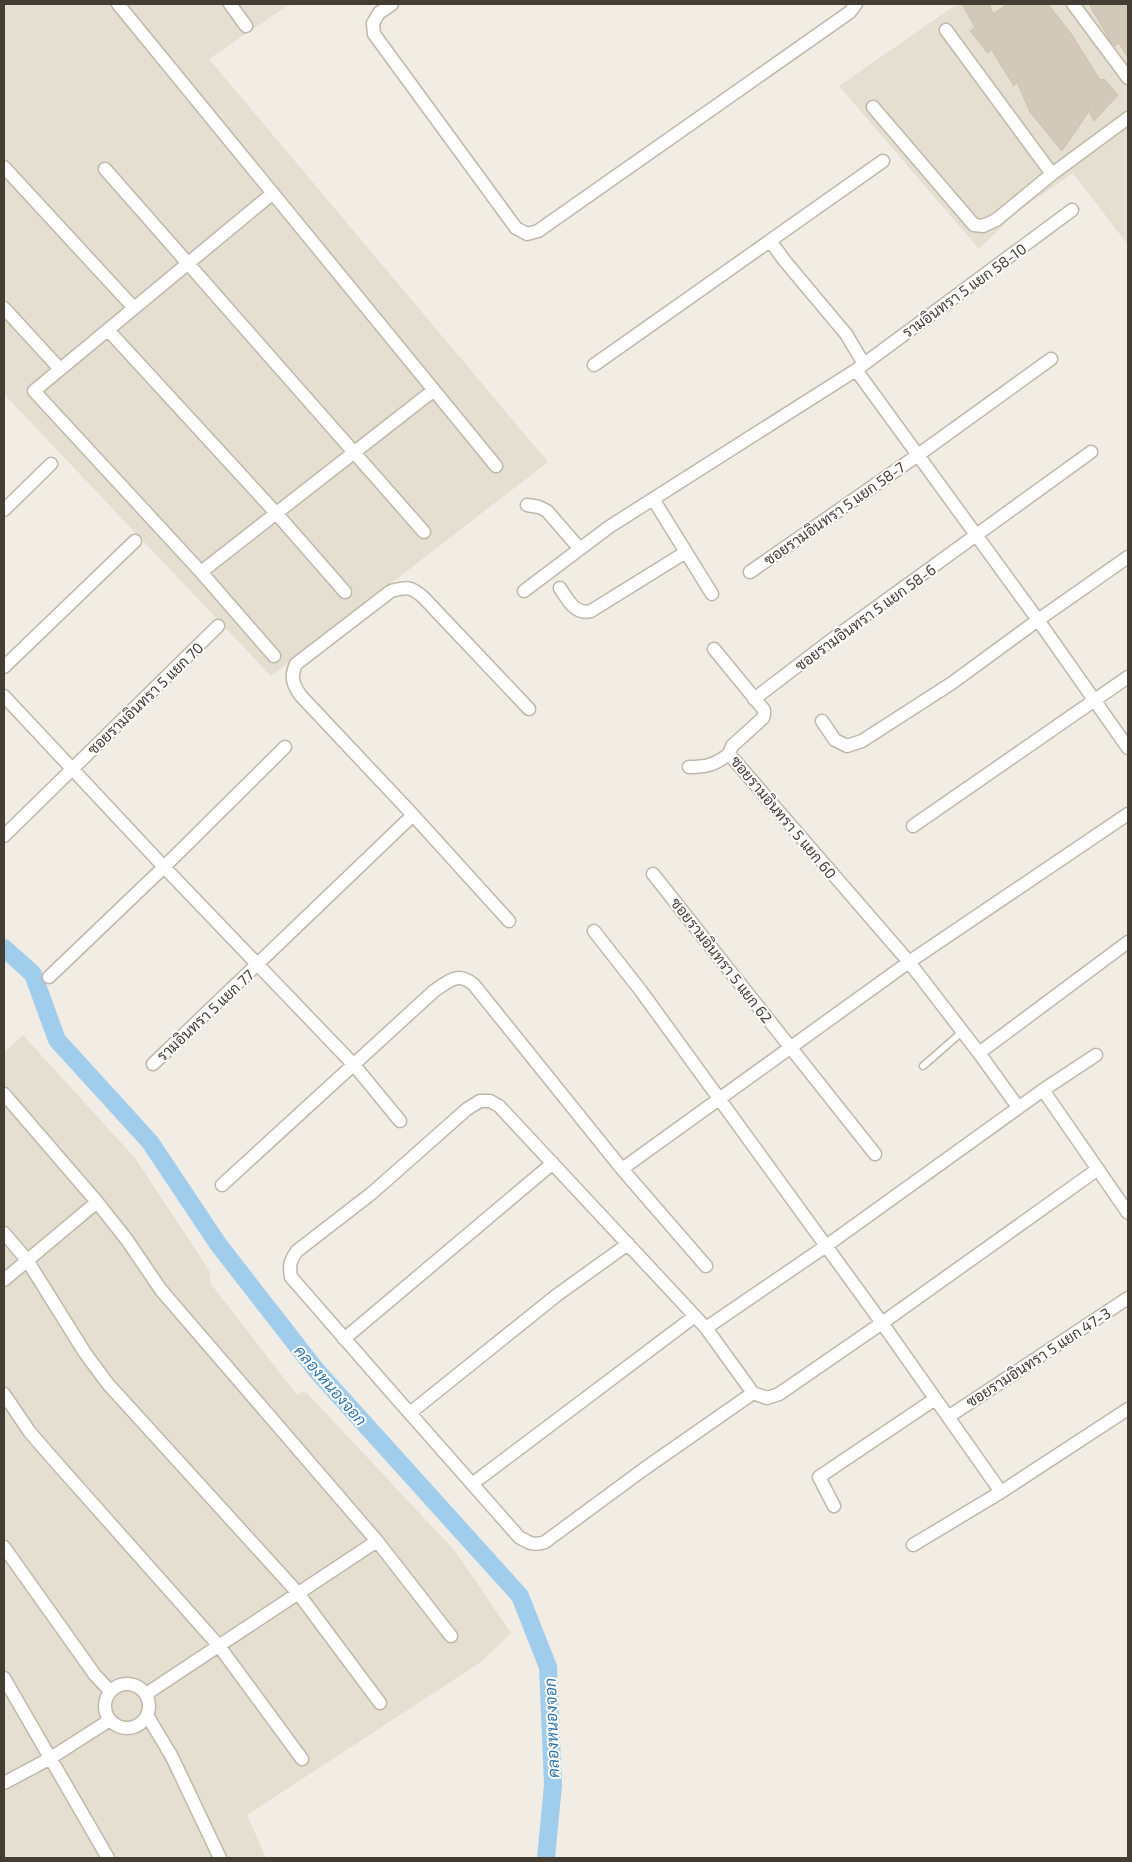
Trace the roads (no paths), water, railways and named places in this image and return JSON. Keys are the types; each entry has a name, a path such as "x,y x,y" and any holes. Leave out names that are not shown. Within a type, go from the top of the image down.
{"street":[{"path":"118,4 496,466"},
{"path":"230,4 246,26"},
{"path":"392,4 378,13 372,23 374,34 516,228 527,234 538,231 850,12 856,4"},
{"path":"1073,4 1128,78"},
{"path":"946,30 1052,174"},
{"path":"873,107 974,225 983,226 996,220 1052,174 1127,122"},
{"path":"594,365 771,242 883,161"},
{"path":"4,167 134,308"},
{"path":"105,169 424,532"},
{"path":"273,193 34,391 201,572 274,656"},
{"name":"รามอินทรา 5 แยก 58-10","path":"524,591 609,527 860,367 1072,210"},
{"path":"771,242 846,334 860,367 918,455 1128,748"},
{"path":"4,308 60,369"},
{"path":"108,330 276,513 345,592"},
{"name":"ซอยรามอินทรา 5 แยก 58-7","path":"750,572 918,455 1051,359"},
{"path":"201,572 434,390"},
{"name":"ซอยรามอินทรา 5 แยก 58-6","path":"754,699 834,638 977,536 1090,452"},
{"path":"4,510 51,464"},
{"path":"653,499 712,594"},
{"path":"527,505 539,507 547,511 580,549"},
{"path":"4,667 135,541"},
{"path":"560,588 576,610 584,613 591,611 686,552"},
{"path":"822,721 835,740 847,746 862,741 952,683 1128,557"},
{"path":"509,921 301,696 293,681 292,673 296,664 391,591 413,588 529,709"},
{"name":"ซอยรามอินทรา 5 แยก 70","path":"4,836 218,626"},
{"name":"ซอยรามอินทรา 5 แยก 60","path":"714,649 764,710 763,718 732,746 729,754 909,962 1018,1107"},
{"path":"913,826 1128,677"},
{"path":"4,696 164,867 354,1065 400,1121"},
{"path":"49,978 285,747"},
{"path":"689,767 704,767 714,764 729,754"},
{"path":"622,1169 909,962 1128,814"},
{"name":"รามอินทรา 5 แยก 77","path":"153,1064 413,815"},
{"name":"ซอยรามอินทรา 5 แยก 62","path":"653,874 875,1154"},
{"path":"594,931 632,978 882,1323 1001,1492"},
{"path":"979,1054 1128,942"},
{"path":"222,1185 434,991 449,981 459,978 466,979 474,985 622,1169 706,1266"},
{"path":"706,1328 826,1246 1018,1107 1096,1055"},
{"path":"1043,1090 1128,1213"},
{"path":"4,1094 97,1202 127,1240 161,1290 377,1541 451,1636"},
{"path":"753,1393 644,1469 545,1542 537,1545 520,1537 472,1484 292,1277 289,1266 291,1259 297,1252 372,1193 467,1109 480,1101 490,1101 499,1106 706,1328 753,1393 767,1398 779,1394 882,1323 1098,1169"},
{"path":"344,1338 553,1163"},
{"path":"4,1280 97,1202"},
{"path":"4,1233 27,1260 108,1384 298,1593 380,1703"},
{"path":"410,1413 558,1295 628,1244"},
{"name":"ซอยรามอินทรา 5 แยก 47-3","path":"948,1417 1128,1298"},
{"path":"472,1484 695,1316"},
{"path":"4,1394 15,1412 40,1444 219,1646 302,1759"},
{"path":"834,1506 819,1477 935,1398"},
{"path":"913,1545 1001,1492 1128,1409"},
{"path":"146,1694 377,1541"},
{"path":"4,1548 95,1675 110,1691"},
{"path":"4,1678 108,1858"},
{"path":"128,1684 138,1687 146,1694 149,1704 147,1715 140,1724 129,1728 117,1726 110,1720 105,1709 105,1700 110,1691 118,1685 128,1684"},
{"path":"147,1715 172,1757 220,1858"},
{"path":"4,1783 49,1758 110,1720"}],"lane":[{"path":"923,1066 962,1032"}],"waterway":[{"name":"คลองหนองจอก","path":"4,948 33,974 57,1040 150,1142 218,1244 316,1370 520,1596 548,1667 553,1785 546,1858"}]}
